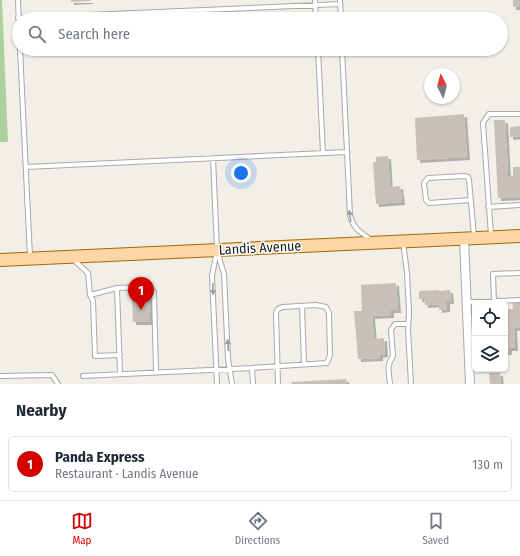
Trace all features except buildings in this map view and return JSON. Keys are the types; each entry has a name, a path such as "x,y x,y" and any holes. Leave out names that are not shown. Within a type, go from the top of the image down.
{"main road":[{"name":"Landis Avenue","path":"0,260 520,236"}],"street":[{"path":"469,238 467,302 470,384"}],"lane":[{"path":"18,0 18,12"},
{"path":"129,12 315,2 340,2 341,12"},
{"path":"315,2 316,12"},
{"path":"20,56 30,259"},
{"path":"318,56 323,153"},
{"path":"342,56 350,215 352,224 358,231 375,243"},
{"path":"491,238 483,123 490,114 520,114"},
{"path":"26,167 347,152"},
{"path":"213,158 217,250 212,276 217,384"},
{"path":"469,238 471,200 470,180 468,177 428,178 424,183 426,200 428,203 471,200"},
{"path":"488,207 520,205"},
{"path":"403,242 407,273 411,384"},
{"path":"217,250 224,274 228,360 232,384"},
{"path":"72,257 88,273 90,295 93,301 95,356 120,354"},
{"path":"494,300 493,274 520,273"},
{"path":"90,295 117,288 147,287 154,292 156,372"},
{"path":"117,288 120,374"},
{"path":"508,301 520,300"},
{"path":"467,302 472,302"},
{"path":"83,376 216,370 252,368 277,366 304,364 327,363 330,355 330,348 328,313 326,308 316,305 282,307 278,309 276,313 277,366 278,384"},
{"path":"302,306 304,364"},
{"path":"390,384 389,361 393,354 391,330 395,324 408,324"},
{"path":"252,368 253,384"},
{"path":"0,376 52,375 58,384"}],"green space":[{"path":"0,0 2,0 8,142 0,142"}],"place":[{"name":"Panda Express","path":"141,310"}]}
